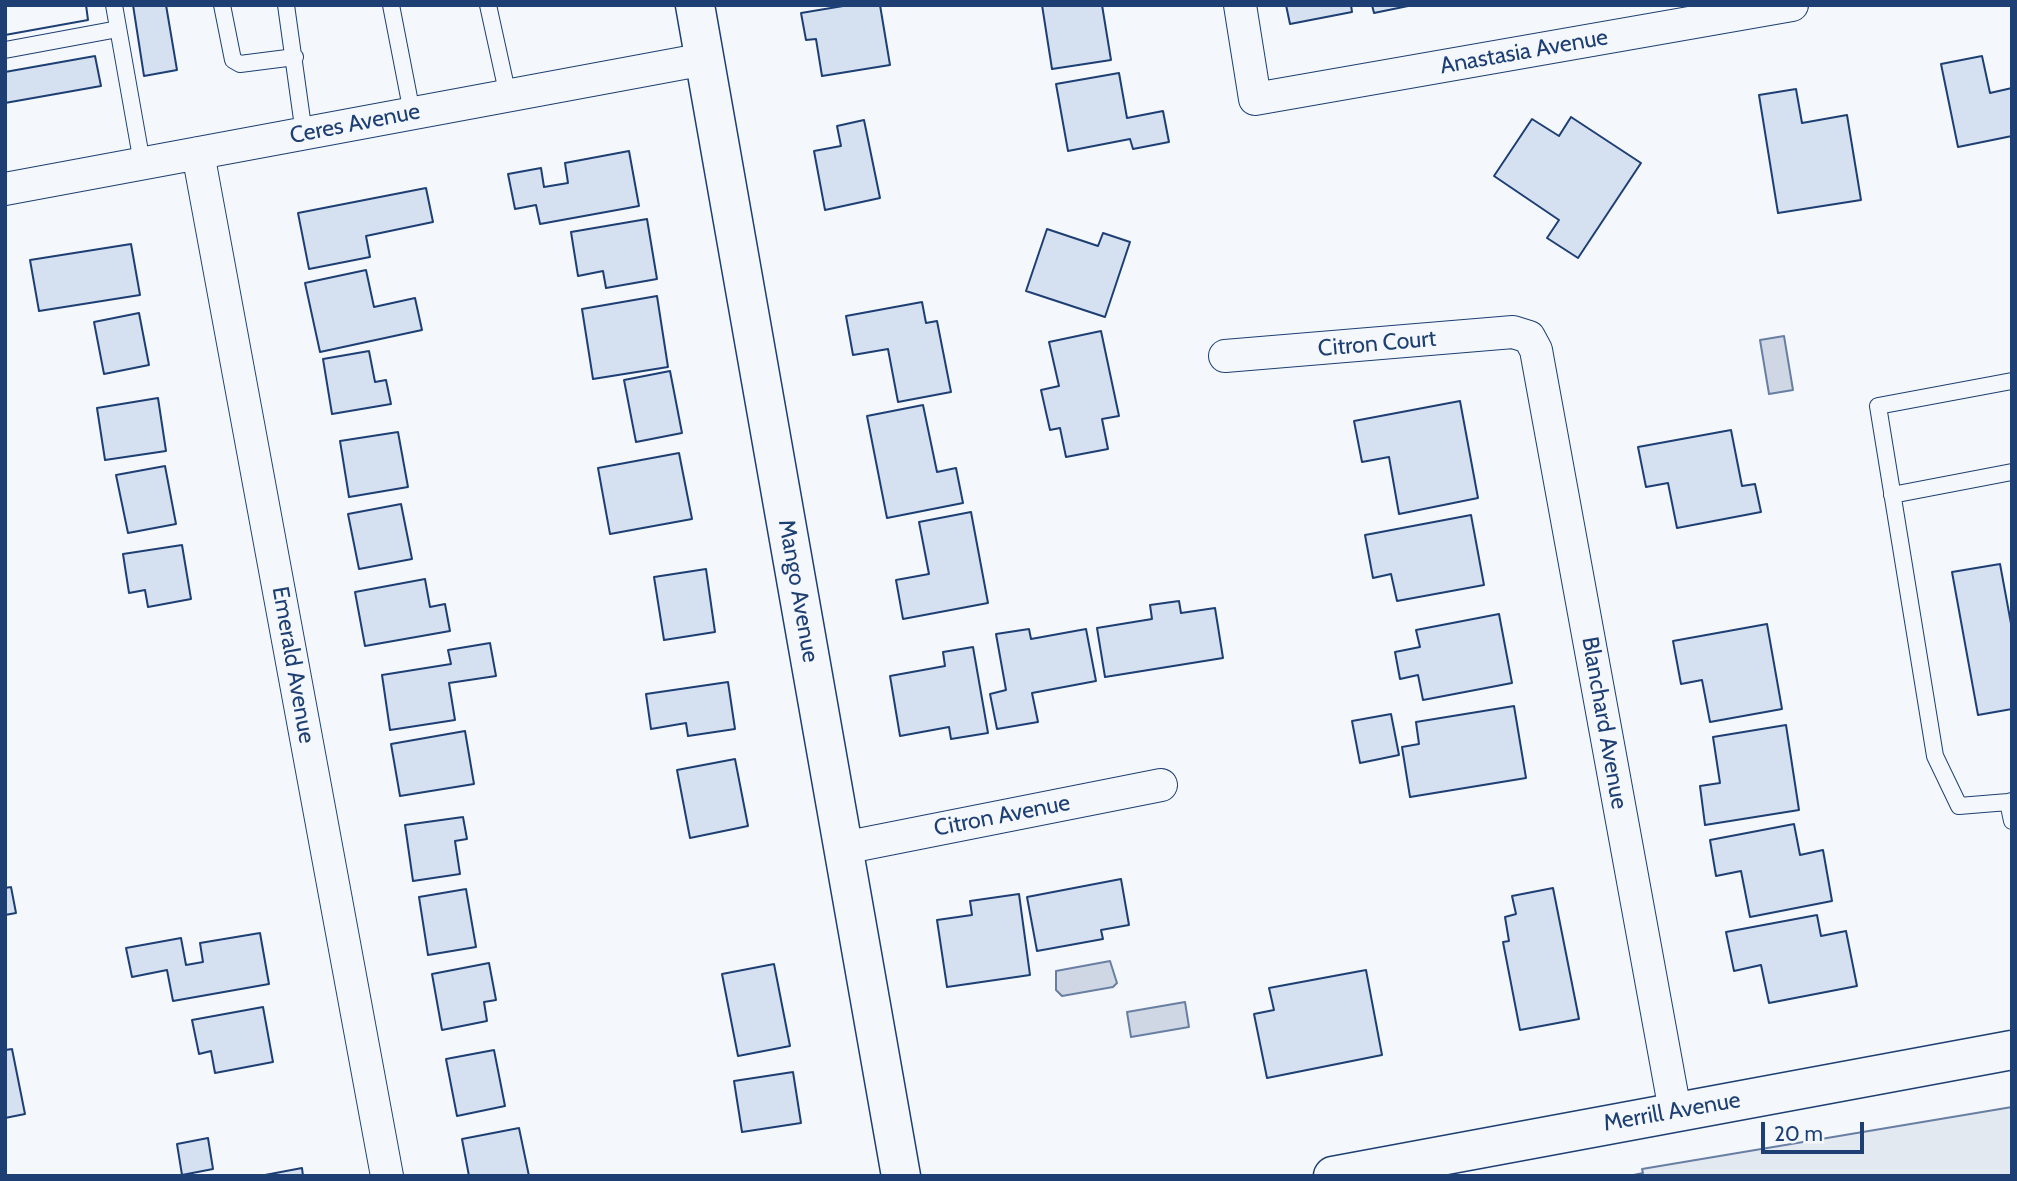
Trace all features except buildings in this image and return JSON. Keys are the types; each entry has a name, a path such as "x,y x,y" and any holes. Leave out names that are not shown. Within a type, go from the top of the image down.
{"street":[{"name":"Mango Avenue","path":"695,5 901,1176"},
{"name":"Anastasia Avenue","path":"1240,5 1255,99 1792,5"},
{"name":"Ceres Avenue","path":"5,188 705,60"},
{"name":"Emerald Avenue","path":"198,153 387,1176"},
{"name":"Citron Court","path":"1225,356 1513,332 1529,337"},
{"name":"Blanchard Avenue","path":"1529,337 1538,364 1675,1111"},
{"name":"Citron Avenue","path":"843,848 1161,785"},
{"name":"Merrill Avenue","path":"1333,1176 1394,1169 1675,1111 2012,1050"}],"lane":[{"path":"114,5 142,163"},
{"path":"222,5 233,60 240,64 295,57"},
{"path":"286,5 304,134"},
{"path":"391,5 412,113"},
{"path":"488,5 508,96"},
{"path":"5,50 118,29"},
{"path":"2012,381 1878,405 1935,756 1959,806 2010,802 2012,821"},
{"path":"1892,495 2012,472"}],"shaded area":[{"path":"1784,336 1793,390 1769,394 1760,340"},
{"path":"1110,961 1117,983 1113,987 1062,996 1056,990 1056,971"},
{"path":"1185,1002 1189,1027 1131,1037 1127,1012"},
{"path":"2012,1107 2012,1176 1629,1176 1643,1173 1642,1169"}]}
